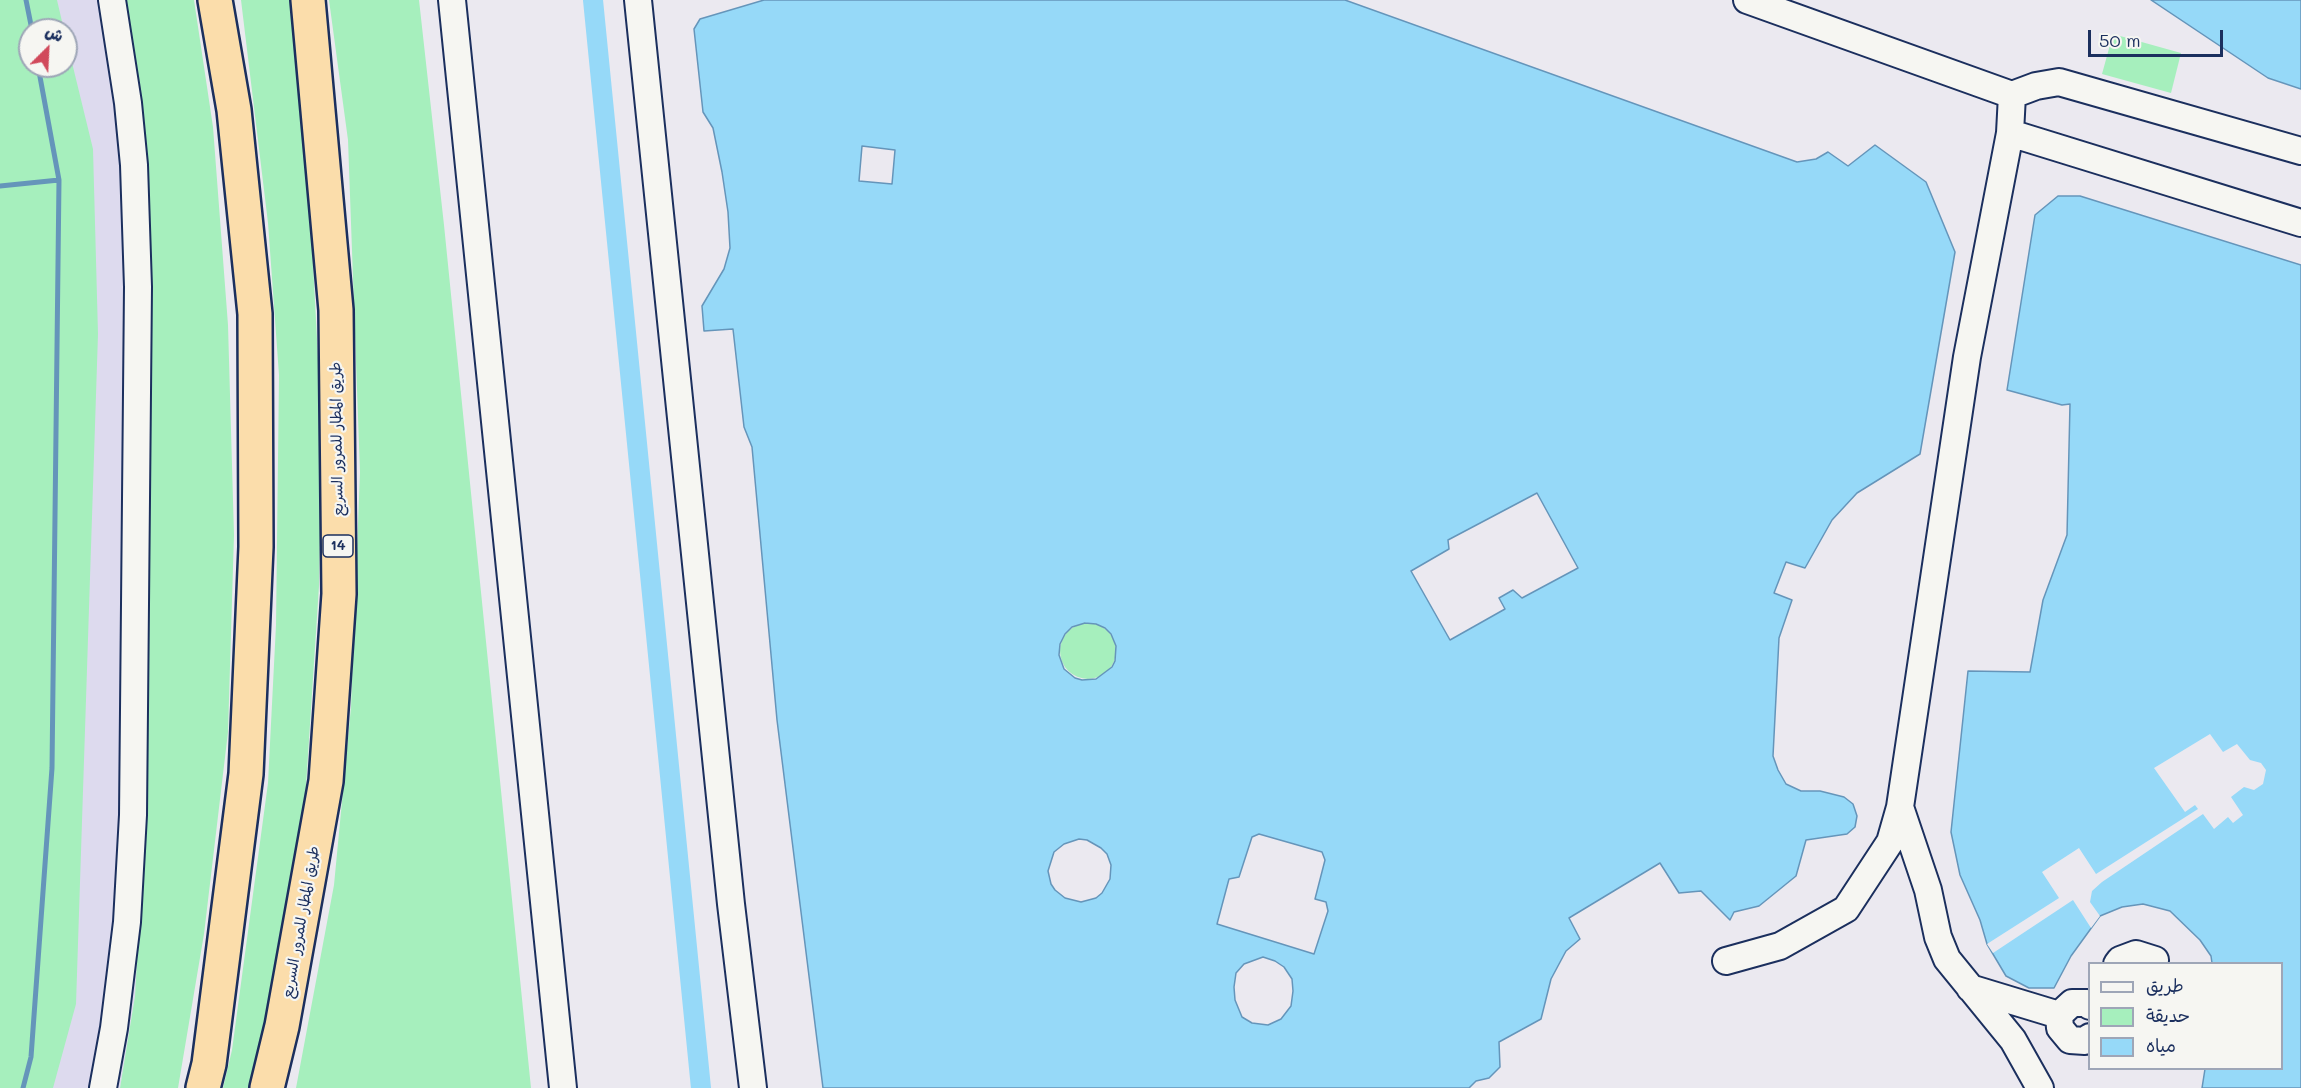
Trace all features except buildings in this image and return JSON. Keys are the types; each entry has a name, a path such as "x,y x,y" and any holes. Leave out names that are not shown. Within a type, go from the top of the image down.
{"highway":[{"path":"203,1088 209,1064 246,774 256,547 255,314 234,110 215,0"},
{"name":"طريق المطار للمرور السريع","path":"267,1088 282,1026 326,781 339,594 336,310 308,0"}],"street":[{"path":"103,1088 114,1029 127,922 133,815 138,299 134,165 125,83 112,0"},
{"path":"452,0 563,1088"},
{"path":"638,0 731,904 753,1088"},
{"path":"1747,0 2012,95 2036,86 2059,82 2301,150"},
{"path":"1726,961 1780,946 1846,909 1890,842 1900,807 1967,357 2010,133 2012,95"},
{"path":"2010,133 2301,223"},
{"path":"1900,807 1928,890 1938,937 1947,959 2013,1040 2040,1088"},
{"path":"2118,962 2136,954 2155,960"},
{"path":"1970,988 2059,1015"},
{"path":"2059,1015 2072,1003 2088,1003"},
{"path":"2059,1015 2060,1028 2070,1040 2085,1041 2088,1039"}],"shaded area":[{"path":"0,0 129,0 150,803 135,996 120,1088 0,1088"}],"green space":[{"path":"0,0 57,0 61,18 18,18 18,78 76,78 93,149 98,334 76,1004 53,1088 0,1088"},
{"path":"122,0 194,0 213,127 228,325 234,535 228,732 204,934 178,1088 120,1088 135,996 139,926"},
{"path":"241,0 291,0 306,130 322,434 319,586 303,832 256,1088 223,1088 232,1050 268,783 276,625 279,375 268,223"},
{"path":"329,0 419,0 444,225 531,1088 296,1088 334,885 351,707 360,472 348,140"},
{"path":"2113,34 2181,53 2171,93 2102,74"},
{"path":"1082,623 1094,623 1104,627 1112,635 1116,651 1112,667 1104,675 1094,679 1082,679 1072,675 1064,667 1060,657 1060,645 1064,635 1072,627"}],"water":[{"path":"764,0 1345,0 1797,162 1816,159 1828,152 1848,166 1875,145 1926,182 1955,252 1920,454 1857,493 1832,520 1805,568 1786,562 1774,593 1792,600 1779,638 1773,756 1786,784 1801,791 1820,791 1844,797 1853,804 1857,816 1855,827 1847,834 1806,840 1796,876 1759,906 1734,912 1730,920 1701,891 1679,893 1660,863 1569,918 1580,939 1566,951 1551,979 1541,1019 1499,1042 1500,1067 1489,1078 1476,1081 1469,1088 823,1088 777,720 752,447 744,427 733,329 704,331 702,306 724,269 730,248 722,172 713,128 703,112 694,29 700,19","holes":["862,146 895,150 892,184 859,181","1537,493 1578,568 1522,598 1513,590 1499,598 1505,609 1450,640 1411,571 1449,549 1448,540","1085,623 1105,628 1111,634 1116,646 1115,661 1112,667 1096,679 1075,678 1064,669 1059,655 1060,644 1072,627","1259,834 1322,852 1325,860 1315,899 1326,902 1328,911 1314,954 1217,924 1229,879 1239,877 1252,837","1079,839 1087,840 1107,854 1111,865 1110,879 1102,893 1096,898 1081,902 1065,898 1051,884 1048,871 1054,852 1064,844","1263,957 1284,967 1292,979 1293,991 1291,1006 1281,1019 1268,1025 1252,1023 1242,1017 1235,1000 1236,973 1244,964"]},
{"path":"2151,0 2301,0 2301,89 2268,78"},
{"path":"2058,196 2080,196 2301,265 2301,1088 2202,1088 2205,1070 2283,1070 2283,962 2212,962 2211,956 2200,940 2170,911 2143,904 2122,907 2100,916 2071,956 2054,988 2029,988 2006,976 1987,944 1980,920 1960,875 1951,832 1968,671 2030,672 2043,600 2067,535 2070,404 2062,405 2007,390 2035,215"}],"pier":[{"path":"2210,734 2223,752 2237,744 2250,760 2261,763 2266,770 2263,784 2254,790 2244,787 2231,797 2243,815 2233,823 2228,817 2214,829 2203,814 2102,882 2092,891 2090,902 2100,916 2091,928 2073,900 1993,953 1987,944 2059,898 2042,872 2079,848 2096,874 2198,809 2195,805 2185,812 2154,768"}],"waterway":[{"path":"26,0 30,18"},
{"path":"593,0 701,1088"},
{"path":"23,1088 31,1057 52,768 59,180 40,78"},
{"path":"0,186 59,180"}]}
